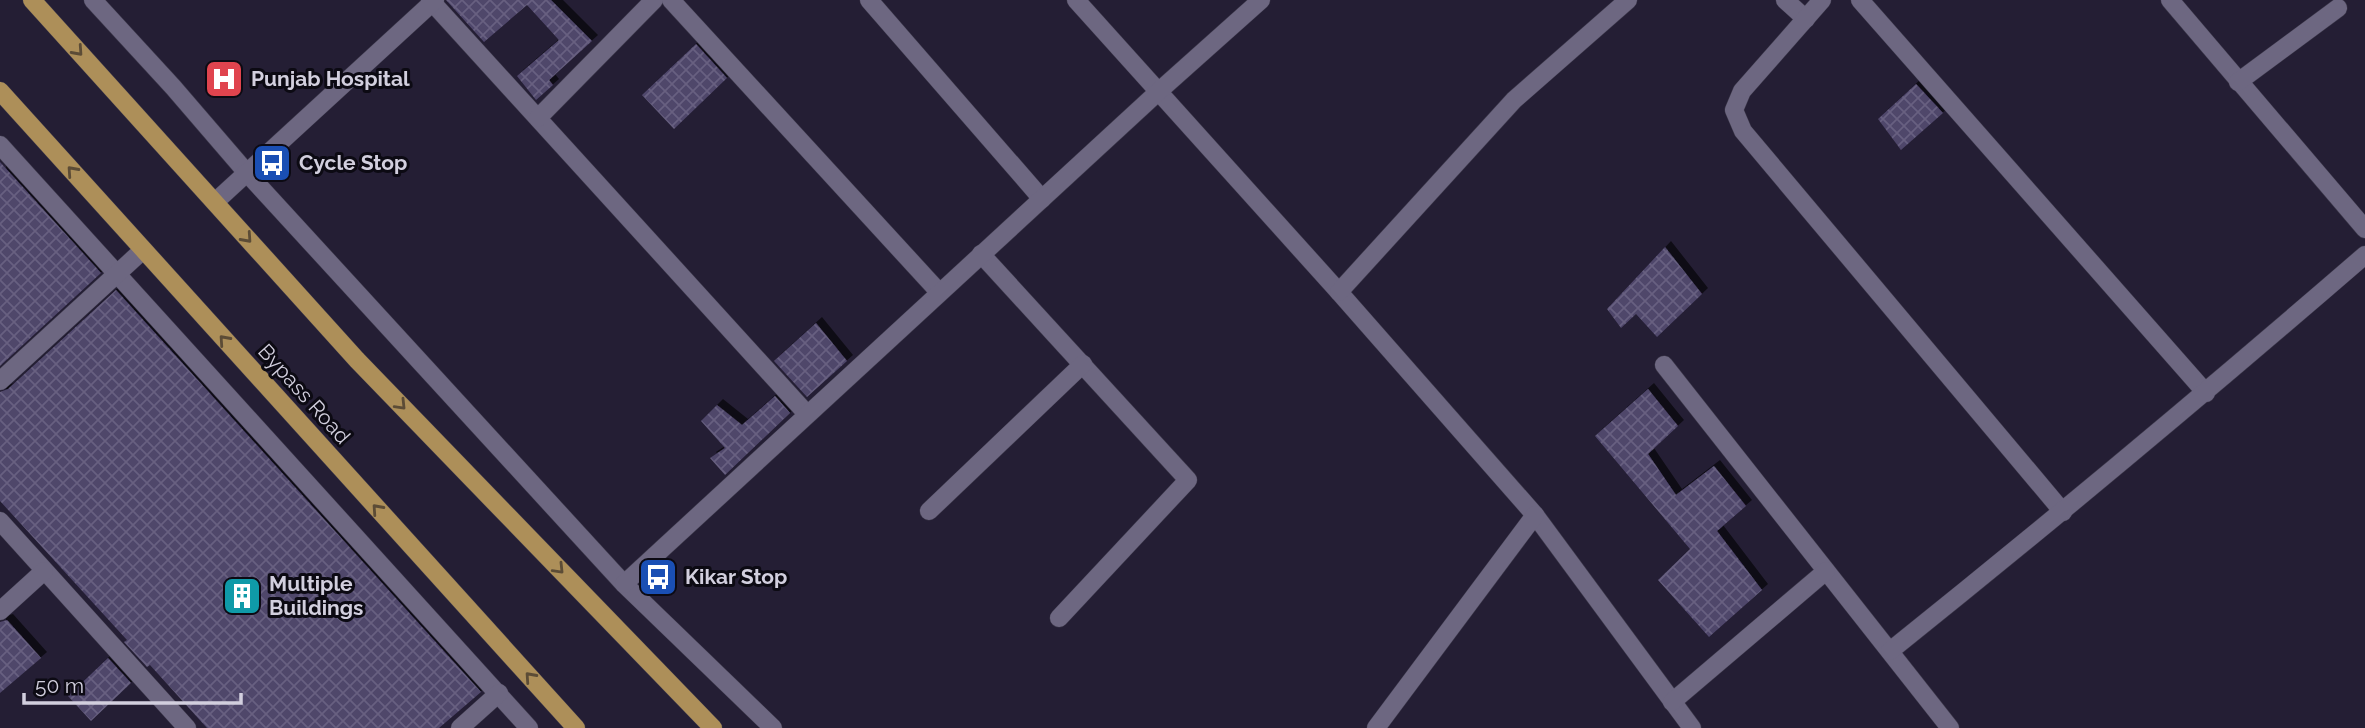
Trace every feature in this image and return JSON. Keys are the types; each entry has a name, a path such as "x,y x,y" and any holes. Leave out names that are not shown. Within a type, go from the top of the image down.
{"main road":[{"path":"32,0 357,360 713,728"},
{"name":"Bypass Road","path":"0,91 576,728"}],"street":[{"path":"93,0 247,173 624,583 773,728"},
{"path":"538,118 654,0"},
{"path":"671,0 939,292"},
{"path":"869,0 1042,199"},
{"path":"1076,0 1535,515 1692,728"},
{"path":"624,583 1261,0"},
{"path":"1339,292 1514,100 1628,0"},
{"path":"1785,0 1806,19"},
{"path":"1822,0 1742,92 1734,110 1742,131 2063,512"},
{"path":"1860,0 2206,393"},
{"path":"2170,0 2365,229"},
{"path":"215,202 432,1 807,414"},
{"path":"2238,82 2338,8"},
{"path":"0,145 528,728"},
{"path":"0,381 143,250"},
{"path":"981,254 1188,480 1059,618"},
{"path":"1890,651 2206,393 2365,255"},
{"path":"929,511 1083,364"},
{"path":"1664,365 1950,728"},
{"path":"1376,728 1535,515"},
{"path":"0,521 187,728"},
{"path":"1672,702 1826,570"},
{"path":"0,611 44,571"},
{"path":"460,728 499,694"}],"building":[{"path":"446,0 551,0 592,41 549,80 553,85 536,100 517,76 559,40 527,5 484,42"},
{"path":"696,44 727,78 674,129 642,95"},
{"path":"1916,84 1943,113 1901,150 1878,119"},
{"path":"0,162 101,273 0,366"},
{"path":"1665,247 1702,294 1657,337 1636,314 1621,328 1607,309"},
{"name":"Multiple Buildings","path":"116,290 481,692 439,728 207,728 150,665 147,667 124,642 127,640 0,501 0,392 8,389"},
{"path":"816,323 847,361 807,397 774,361"},
{"path":"1648,389 1678,426 1648,454 1676,495 1714,466 1746,506 1717,531 1762,590 1709,637 1658,580 1690,549 1595,436"},
{"path":"775,396 790,413 725,475 710,458 725,448 701,421 717,405 742,425"},
{"path":"7,620 41,658 0,693 0,622"},
{"path":"108,658 131,683 91,721 68,696"}],"place":[{"name":"Punjab Hospital","path":"224,79"},
{"name":"Cycle Stop","path":"272,163"},
{"name":"Kikar Stop","path":"658,577"},
{"name":"Multiple Buildings","path":"242,596"}]}
